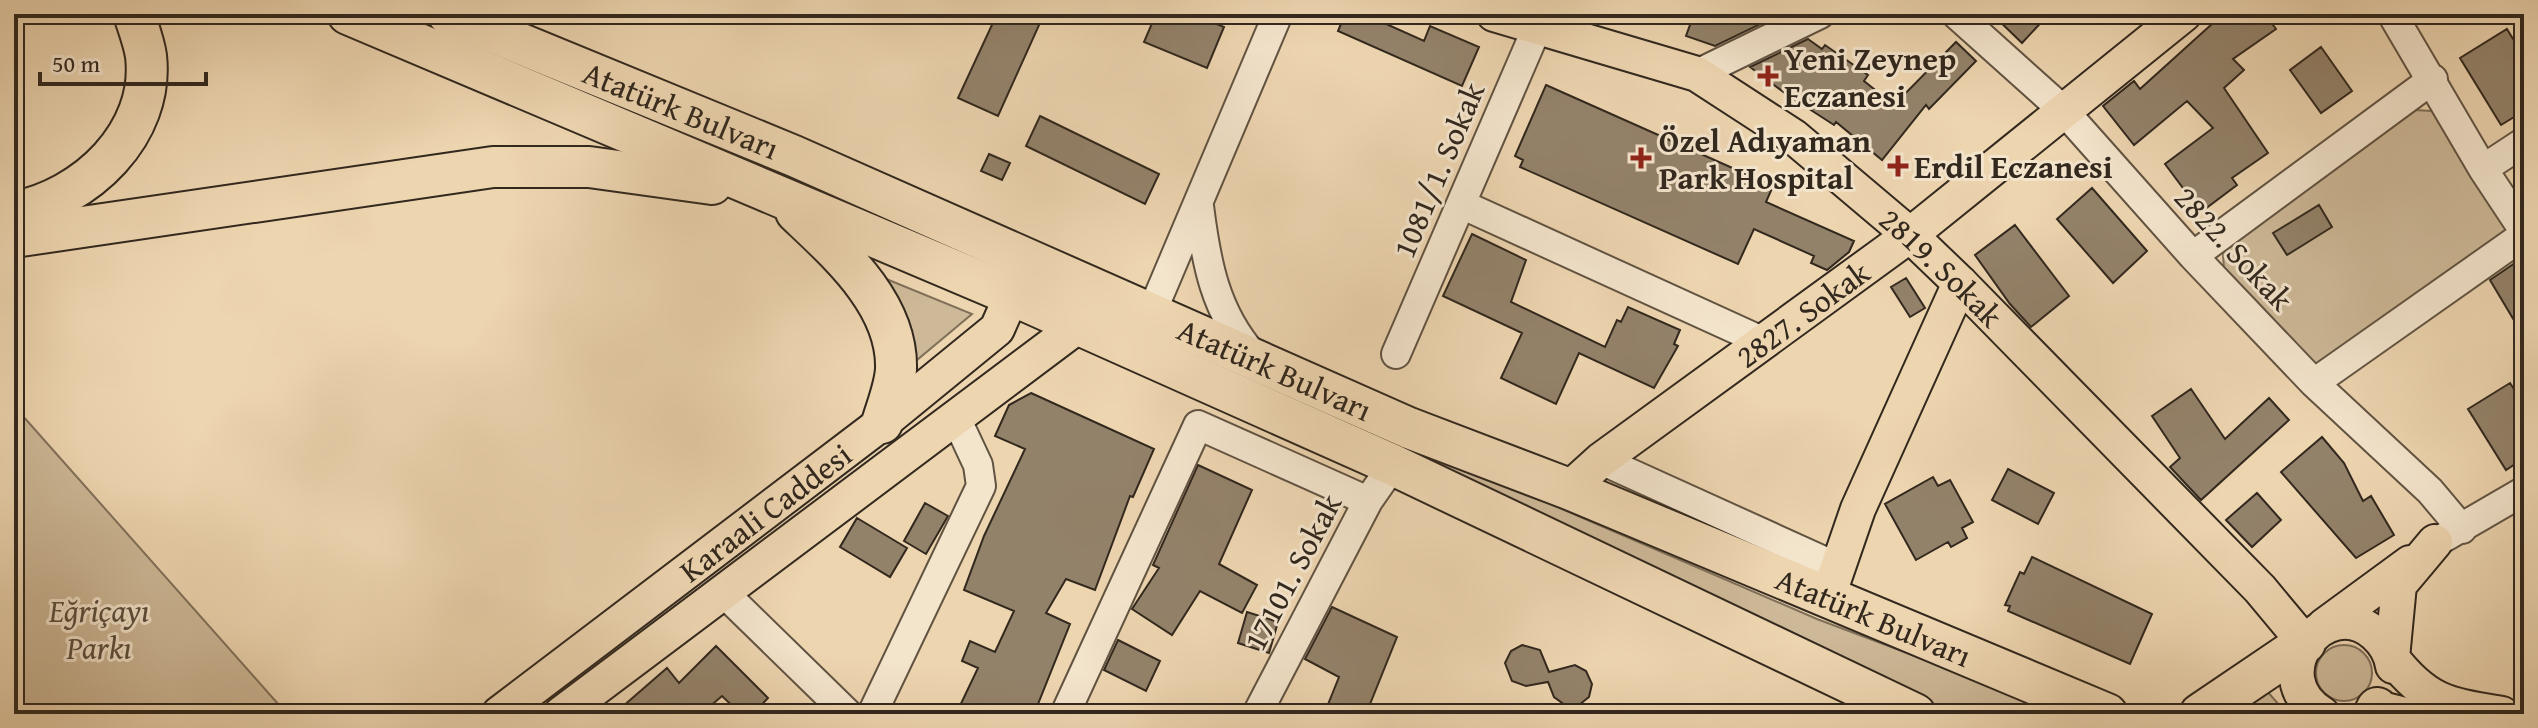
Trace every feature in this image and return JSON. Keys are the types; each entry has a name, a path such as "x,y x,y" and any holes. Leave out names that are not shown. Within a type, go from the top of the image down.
{"highway":[{"path":"14,212 59,198 90,179 113,154 134,122 143,100 146,56 134,14"},
{"name":"Atatürk Bulvarı","path":"348,14 1012,295 1393,465 1915,714"},
{"name":"Atatürk Bulvarı","path":"448,14 794,156 1409,428 1832,583 2107,714"},
{"path":"14,237 445,171 501,166 621,170 778,195 852,267 886,323 894,344 896,372 882,423"},
{"path":"2200,714 2311,637"}],"main road":[{"name":"2819. Sokak","path":"1494,14 1540,21 1697,74 1794,137 1910,235 1960,283 2260,589 2311,637"},
{"name":"2827. Sokak","path":"1569,489 1601,460 1910,235 2184,14"},
{"path":"1832,583 1858,509 1960,283"},
{"name":"Karaali Caddesi","path":"499,714 882,423 997,329 1012,295"},
{"name":"Karaali Caddesi","path":"561,714 1079,325"},
{"path":"2322,714 2301,694 2296,677 2297,659 2311,637 2448,536"},
{"path":"2380,713 2392,685 2399,585 2448,536"},
{"path":"2311,637 2333,624 2361,626 2383,641 2410,681 2441,703 2502,714"}],"street":[{"path":"1151,314 1278,14"},
{"path":"1697,74 1820,14"},
{"name":"2822. Sokak","path":"1956,14 2064,111 2193,256 2314,383 2430,491 2448,536"},
{"path":"2314,383 2524,233 2392,14"},
{"name":"1081/1. Sokak","path":"1396,354 1540,21"},
{"path":"2193,256 2433,79"},
{"path":"2483,169 2524,142"},
{"path":"1198,202 1204,252 1215,292 1233,332 1259,362"},
{"path":"1461,204 1764,342"},
{"path":"872,714 981,486 978,465 956,418"},
{"path":"1065,714 1198,425 1368,501"},
{"path":"1601,460 1832,583"},
{"name":"17101. Sokak","path":"1257,714 1368,501 1393,465"},
{"path":"2448,536 2524,491"},
{"path":"724,593 848,714"}],"green space":[{"path":"569,81 1817,619 2037,702 2030,714 1951,714 1805,644 566,88"},
{"path":"2414,110 2432,111 2509,234 2316,372 2224,269 2223,255 2233,241"},
{"path":"879,276 972,314 911,365"},
{"name":"Eğriçayı Parkı","path":"14,406 287,714 14,714"},
{"path":"2344,645 2364,653 2372,673 2364,693 2344,701 2324,693 2316,673 2324,653"},
{"path":"2267,691 2287,714 2231,714"}],"building":[{"path":"997,14 1044,14 998,116 958,98"},
{"path":"1156,14 1193,14 1224,27 1207,68 1144,42"},
{"path":"1345,14 1364,14 1424,41 1430,26 1479,47 1462,86 1338,31"},
{"path":"1694,14 1777,16 1715,46 1686,36"},
{"path":"1992,14 2049,14 2022,43"},
{"path":"2223,14 2265,14 2276,29 2233,59 2244,70 2224,88 2268,153 2232,178 2237,185 2201,212 2165,164 2213,128 2187,101 2134,145 2103,106 2134,81 2140,89"},
{"path":"2507,29 2524,57 2524,111 2501,125 2460,58"},
{"path":"1808,39 1822,49 1825,45 1868,75 1864,81 1894,105 1956,42 1976,61 1929,109 1926,105 1882,160 1836,122 1834,125 1750,67"},
{"path":"2321,47 2352,91 2321,113 2290,70"},
{"path":"1546,85 1773,186 1766,202 1854,241 1849,252 1827,270 1811,263 1814,256 1754,229 1738,264 1520,167 1523,160 1515,156"},
{"path":"1040,116 1159,174 1145,204 1026,146"},
{"path":"989,154 1010,163 1002,180 981,171"},
{"path":"2092,188 2147,251 2113,283 2057,219"},
{"path":"2319,205 2332,227 2287,255 2273,233"},
{"path":"2015,225 2069,296 2031,327 2010,304 1975,255"},
{"path":"1472,234 1526,260 1511,302 1605,347 1617,320 1621,322 1628,307 1680,330 1674,344 1678,346 1654,388 1579,353 1556,404 1501,378 1522,333 1443,296"},
{"path":"2518,261 2524,271 2524,337 2490,280"},
{"path":"1906,278 1925,308 1910,317 1891,287"},
{"path":"2510,383 2524,405 2524,458 2506,470 2468,409"},
{"path":"2191,389 2225,439 2269,398 2289,420 2201,500 2170,467 2180,458 2152,416"},
{"path":"1031,393 1154,449 1133,497 1130,496 1095,590 1066,579 1046,613 1070,624 1034,714 956,714 978,668 962,661 970,641 995,652 1014,611 964,590 984,536 1025,449 995,436 1009,405"},
{"path":"2322,437 2344,463 2363,501 2371,496 2394,535 2356,558 2281,472"},
{"path":"1198,465 1252,490 1219,564 1257,585 1242,613 1200,591 1172,635 1132,609 1159,568 1153,565"},
{"path":"2008,469 2054,493 2038,524 1992,500"},
{"path":"1933,477 1938,486 1950,480 1973,522 1962,528 1967,538 1951,547 1948,542 1916,560 1885,504"},
{"path":"2257,493 2281,520 2252,547 2226,520"},
{"path":"925,503 948,516 926,554 904,541"},
{"path":"857,518 907,548 890,577 840,547"},
{"path":"2032,557 2152,614 2130,664 2008,611 2010,606 2005,605 2020,572 2024,574"},
{"path":"1332,607 1397,637 1366,714 1344,714 1327,707 1339,677 1305,659"},
{"path":"1247,612 1278,622 1269,653 1238,643"},
{"path":"1118,640 1160,661 1146,691 1104,670"},
{"path":"1522,645 1540,650 1549,672 1575,665 1586,671 1592,684 1589,697 1579,705 1565,705 1554,697 1548,682 1526,686 1512,681 1505,663 1511,651"},
{"path":"716,646 768,698 753,714 741,714 722,696 701,714 614,714 667,668 679,683"}],"place":[{"name":"Yeni Zeynep Eczanesi","path":"1768,76"},
{"name":"Özel Adıyaman Park Hospital","path":"1641,158"},
{"name":"Erdil Eczanesi","path":"1898,166"}]}
